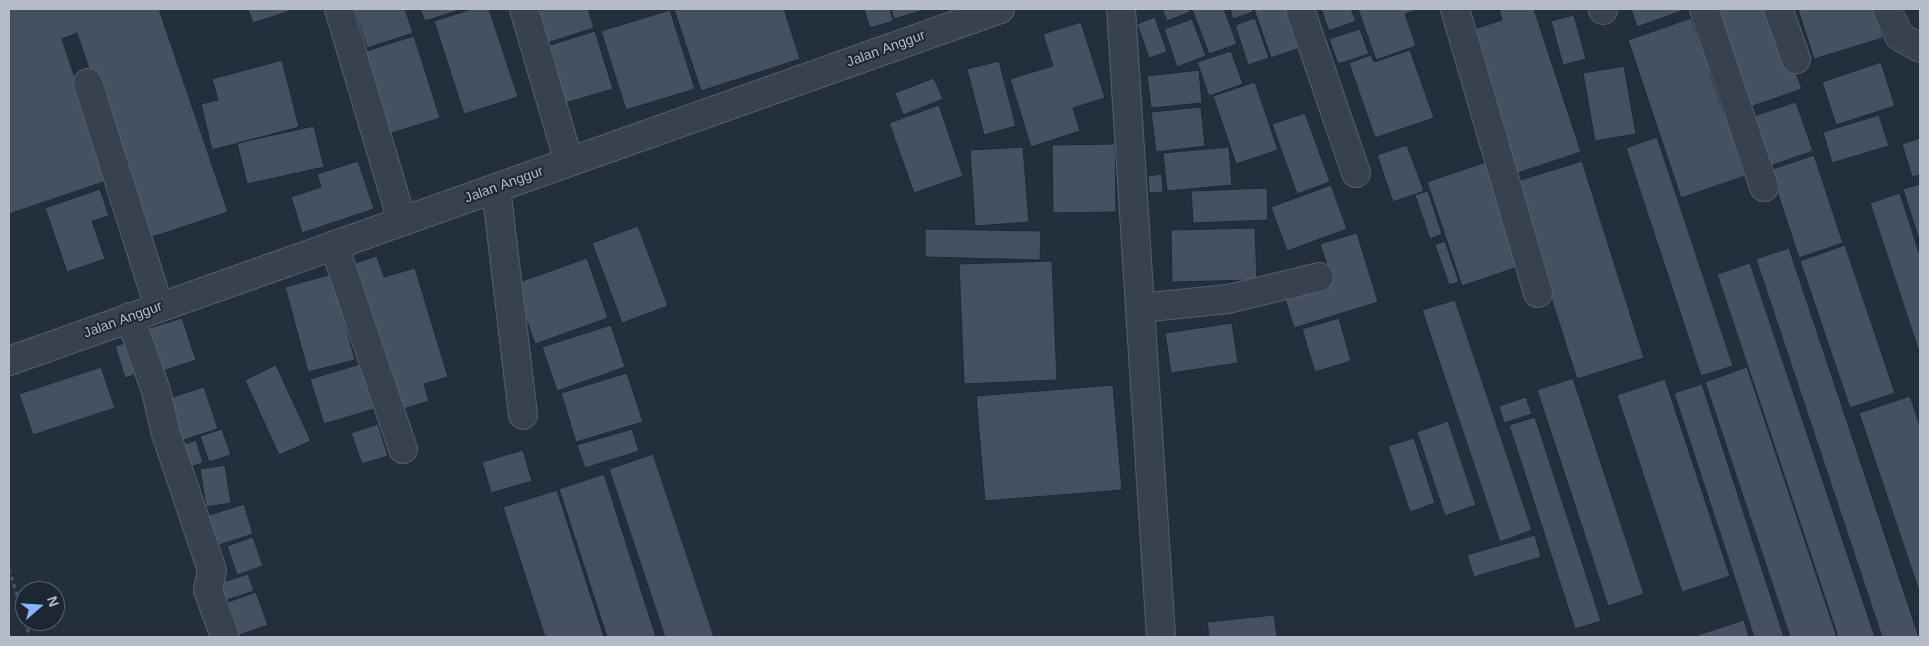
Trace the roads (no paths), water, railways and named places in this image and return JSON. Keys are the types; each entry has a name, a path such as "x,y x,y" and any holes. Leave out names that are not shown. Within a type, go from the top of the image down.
{"street":[{"path":"339,9 402,221"},
{"path":"524,9 569,162"},
{"name":"Jalan Anggur","path":"9,361 1000,9"},
{"path":"1121,9 1161,637"},
{"path":"1300,9 1356,173"},
{"path":"1455,9 1538,293"},
{"path":"1704,9 1764,187"},
{"path":"1778,9 1796,59"},
{"path":"1887,9 1898,36 1920,48"},
{"path":"88,83 159,307"},
{"path":"496,188 523,415"},
{"path":"334,245 403,449"},
{"path":"1140,308 1228,298 1319,277"},
{"path":"130,317 156,391 166,434 212,570 208,590 225,637"}]}
